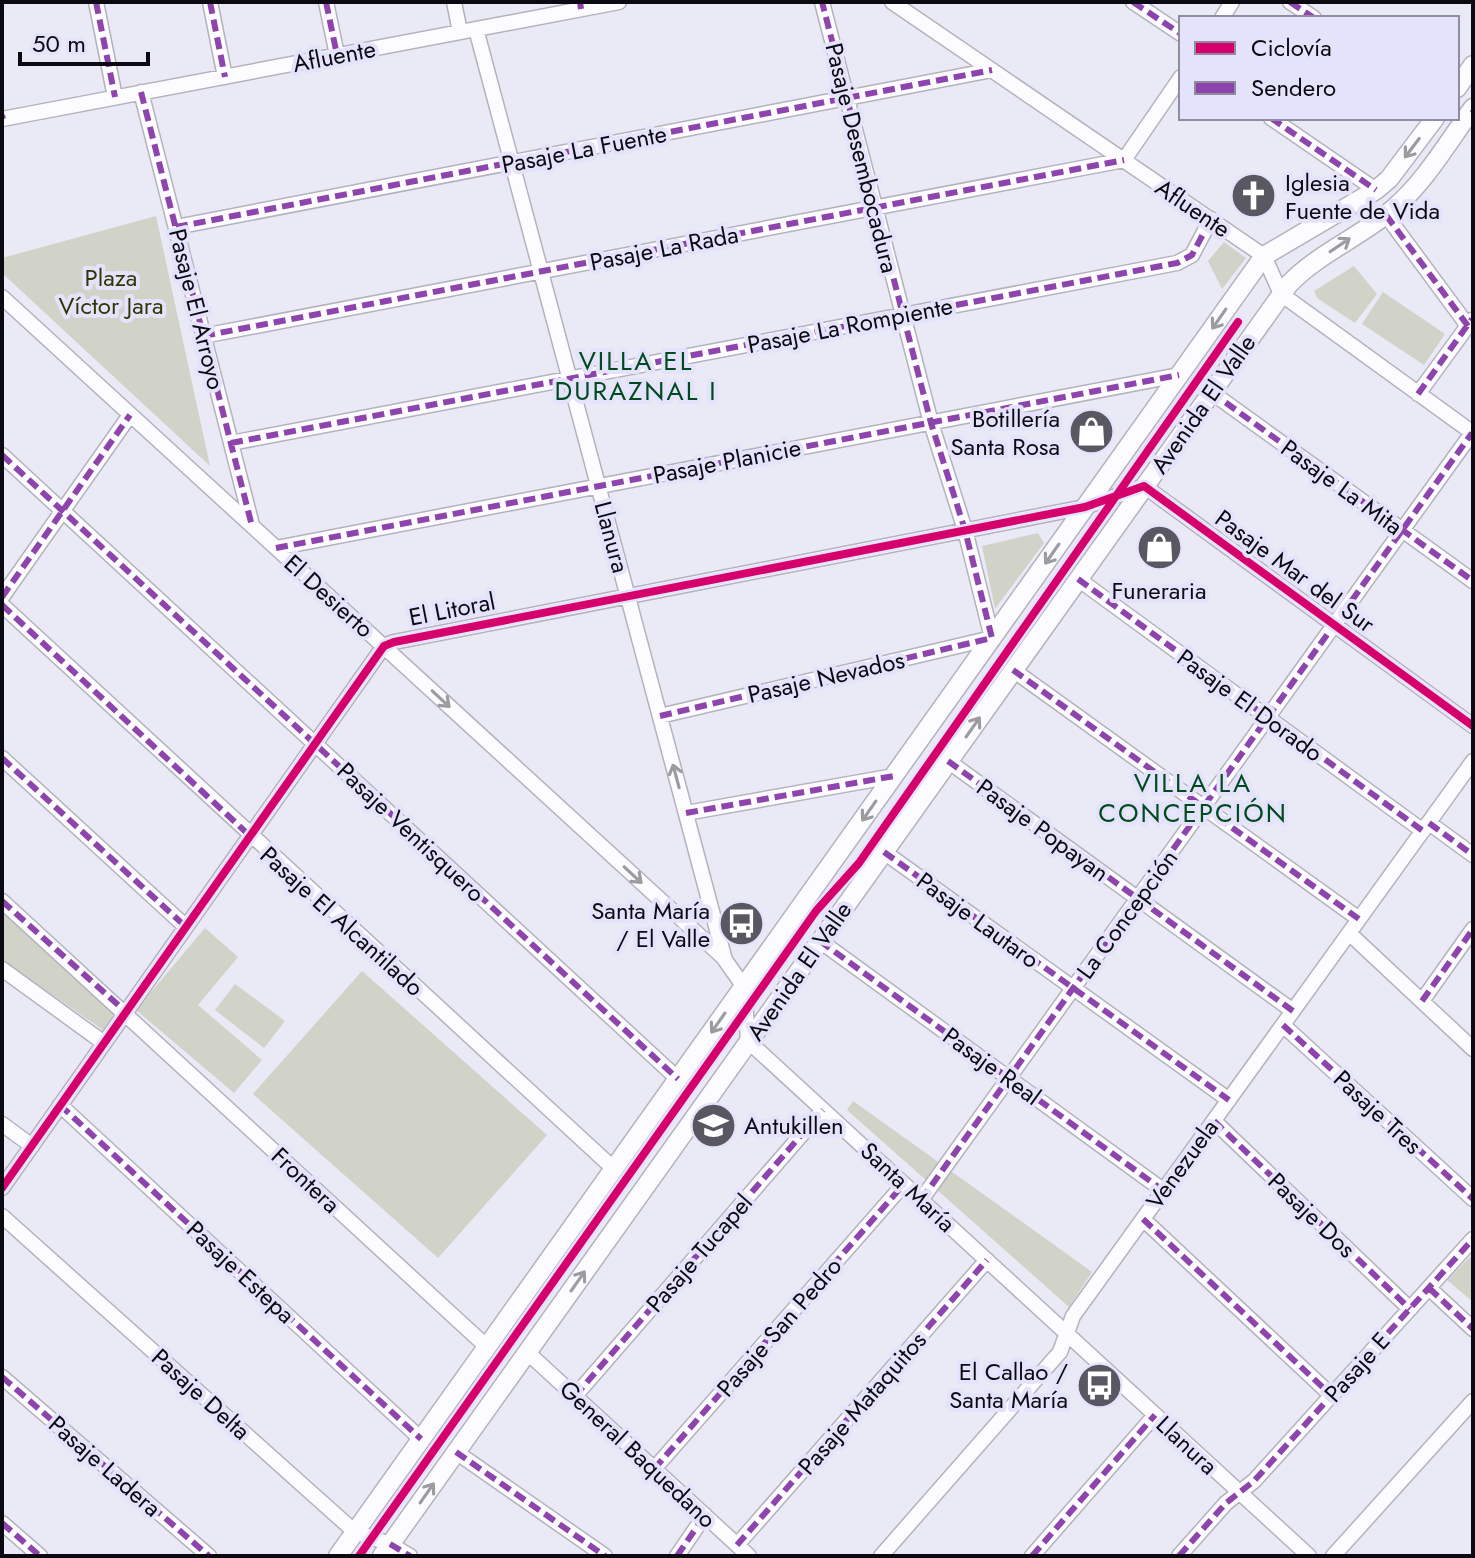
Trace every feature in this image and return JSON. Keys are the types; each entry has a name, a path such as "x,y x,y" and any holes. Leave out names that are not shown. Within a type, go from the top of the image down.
{"street":[{"path":"96,2 115,97"},
{"path":"210,2 225,77"},
{"path":"326,2 337,55"},
{"path":"454,2 460,32"},
{"name":"Afluente","path":"2,118 476,29 580,6 619,2"},
{"name":"Pasaje Desembocadura","path":"822,2 902,315 931,423 965,530 992,638"},
{"path":"1133,2 1179,33"},
{"path":"1290,2 1311,16"},
{"name":"Afluente","path":"895,3 1264,256"},
{"name":"Llanura","path":"476,29 725,960 744,987"},
{"path":"1459,85 1473,65"},
{"name":"Pasaje La Fuente","path":"176,227 992,70"},
{"path":"1124,160 1179,80"},
{"name":"Pasaje El Arroyo","path":"141,92 252,526"},
{"name":"Avenida El Valle","path":"386,1550 1281,294 1307,267 1386,215 1420,181 1473,109"},
{"path":"1274,120 1376,190"},
{"name":"Avenida El Valle","path":"338,1556 1264,256 1376,190 1389,179 1433,120"},
{"name":"Pasaje La Rada","path":"203,336 1124,160"},
{"path":"1386,215 1470,322 1418,394"},
{"name":"Pasaje La Rompiente","path":"231,443 1182,261 1192,255 1211,219"},
{"path":"1264,256 1281,294 1472,433"},
{"name":"El Desierto","path":"2,297 725,960"},
{"name":"Pasaje Planicie","path":"276,548 1179,375"},
{"name":"Pasaje La Mita","path":"1211,392 1473,581"},
{"path":"2,597 130,415"},
{"name":"La Concepción","path":"921,1200 1472,433"},
{"name":"Pasaje Ventisquero","path":"2,455 678,1079"},
{"path":"1085,507 1144,486"},
{"name":"Pasaje Mar del Sur","path":"1144,486 1473,726"},
{"name":"El Litoral","path":"2,1188 384,646 407,638 1085,507"},
{"name":"Pasaje El Dorado","path":"1078,579 1267,717 1426,827 1473,855"},
{"name":"Pasaje El Alcantilado","path":"2,605 614,1169"},
{"path":"992,638 1018,664 1203,807 1359,919"},
{"name":"Pasaje Nevados","path":"660,716 992,638"},
{"path":"2,758 186,927"},
{"name":"Pasaje Popayan","path":"948,761 1293,1011"},
{"name":"Venezuela","path":"881,1556 1060,1352 1073,1316 1473,761"},
{"path":"686,813 894,776"},
{"name":"Pasaje Lautaro","path":"884,852 1229,1100"},
{"name":"Frontera","path":"2,901 487,1347"},
{"path":"1422,1001 1473,929"},
{"path":"1349,933 1473,1049"},
{"name":"Pasaje Real","path":"820,941 1164,1191"},
{"path":"2,969 104,1043"},
{"path":"744,987 748,1041"},
{"name":"Pasaje Tres","path":"1283,1025 1473,1199"},
{"name":"Santa María","path":"748,1041 1066,1333"},
{"name":"Pasaje Estepa","path":"60,1105 421,1439"},
{"name":"Pasaje Tucapel","path":"575,1396 823,1110"},
{"name":"Pasaje Dos","path":"1214,1121 1410,1309"},
{"path":"2,1124 32,1146"},
{"name":"Pasaje San Pedro","path":"654,1469 904,1184"},
{"name":"Pasaje Delta","path":"2,1216 355,1532 386,1550 410,1556"},
{"path":"1143,1219 1331,1395"},
{"name":"Pasaje E","path":"1179,1556 1473,1239"},
{"name":"Pasaje Mataquitos","path":"737,1545 987,1260"},
{"path":"1429,1288 1473,1329"},
{"name":"Llanura","path":"1066,1333 1309,1556"},
{"name":"General Baquedano","path":"527,1352 749,1556"},
{"name":"Pasaje Ladera","path":"2,1377 209,1556"},
{"path":"1333,1556 1473,1401"},
{"path":"1032,1556 1155,1415"},
{"path":"456,1452 605,1556"},
{"path":"677,1556 705,1515"},
{"path":"2,1523 40,1556"}],"green space":[{"name":"Plaza Víctor Jara","path":"156,216 210,466 2,273 2,258"},
{"path":"1224,242 1246,258 1222,289 1208,261"},
{"path":"1354,266 1377,294 1355,323 1317,298 1314,291"},
{"path":"1383,292 1445,334 1424,365 1362,324"},
{"path":"1038,533 1044,543 995,609 982,546"},
{"path":"2,910 116,1012 103,1030 2,960"},
{"path":"205,928 238,957 198,1005 262,1060 234,1093 136,1010"},
{"path":"362,971 547,1135 438,1258 253,1094"},
{"path":"235,984 285,1021 264,1048 215,1010"},
{"path":"853,1101 1092,1272 1069,1307 847,1110"},
{"path":"1473,1254 1473,1302 1447,1280"}],"marked path":[{"path":"96,2 115,97"},
{"path":"210,2 225,77"},
{"path":"326,2 337,55"},
{"path":"580,2 581,9"},
{"path":"660,716 992,638 965,530 931,423 822,2"},
{"path":"1133,2 1179,33"},
{"path":"1290,2 1311,16"},
{"path":"176,227 992,70"},
{"path":"141,92 252,526"},
{"path":"2,115 3,119"},
{"path":"1274,120 1376,190"},
{"path":"203,336 1124,160"},
{"path":"1386,215 1468,326"},
{"path":"231,443 1177,263 1192,255 1211,219"},
{"path":"1418,394 1472,319"},
{"path":"276,548 1179,375"},
{"path":"1211,392 1473,581"},
{"path":"2,597 130,415"},
{"path":"921,1200 1472,433"},
{"path":"2,455 678,1079"},
{"path":"1078,579 1423,831"},
{"path":"2,605 250,836"},
{"path":"1013,670 1359,919"},
{"path":"2,758 186,927"},
{"path":"948,761 1293,1011"},
{"path":"686,813 894,776"},
{"path":"1429,823 1473,855"},
{"path":"884,852 1229,1100"},
{"path":"2,901 126,1012"},
{"path":"1422,1001 1473,929"},
{"path":"820,941 1164,1191"},
{"path":"1283,1025 1473,1199"},
{"path":"60,1105 421,1439"},
{"path":"575,1396 823,1110"},
{"path":"1214,1121 1410,1309"},
{"path":"654,1469 904,1184"},
{"path":"1143,1219 1331,1395"},
{"path":"1179,1556 1226,1503 1254,1481 1473,1239"},
{"path":"737,1545 987,1260"},
{"path":"1429,1288 1473,1329"},
{"path":"2,1377 209,1556"},
{"path":"1032,1556 1155,1415"},
{"path":"456,1452 605,1556"},
{"path":"677,1556 705,1515"},
{"path":"2,1523 40,1556"},
{"path":"390,1544 410,1556"}],"cycle path":[{"path":"359,1556 816,911 859,863 1238,322"},
{"path":"2,1188 384,646 394,642 1085,507 1144,486 1473,726"}],"place":[{"name":"Iglesia Fuente de Vida","path":"1254,196"},
{"name":"Botillería Santa Rosa","path":"1091,432"},
{"name":"Funeraria","path":"1159,548"},
{"name":"Santa María / El Valle","path":"741,924"},
{"name":"Antukillen","path":"713,1125"},
{"name":"El Callao / Santa María","path":"1099,1385"}],"district":[{"name":"VILLA EL DURAZNAL I","path":"636,376"},
{"name":"VILLA LA CONCEPCIÓN","path":"1193,798"}]}
